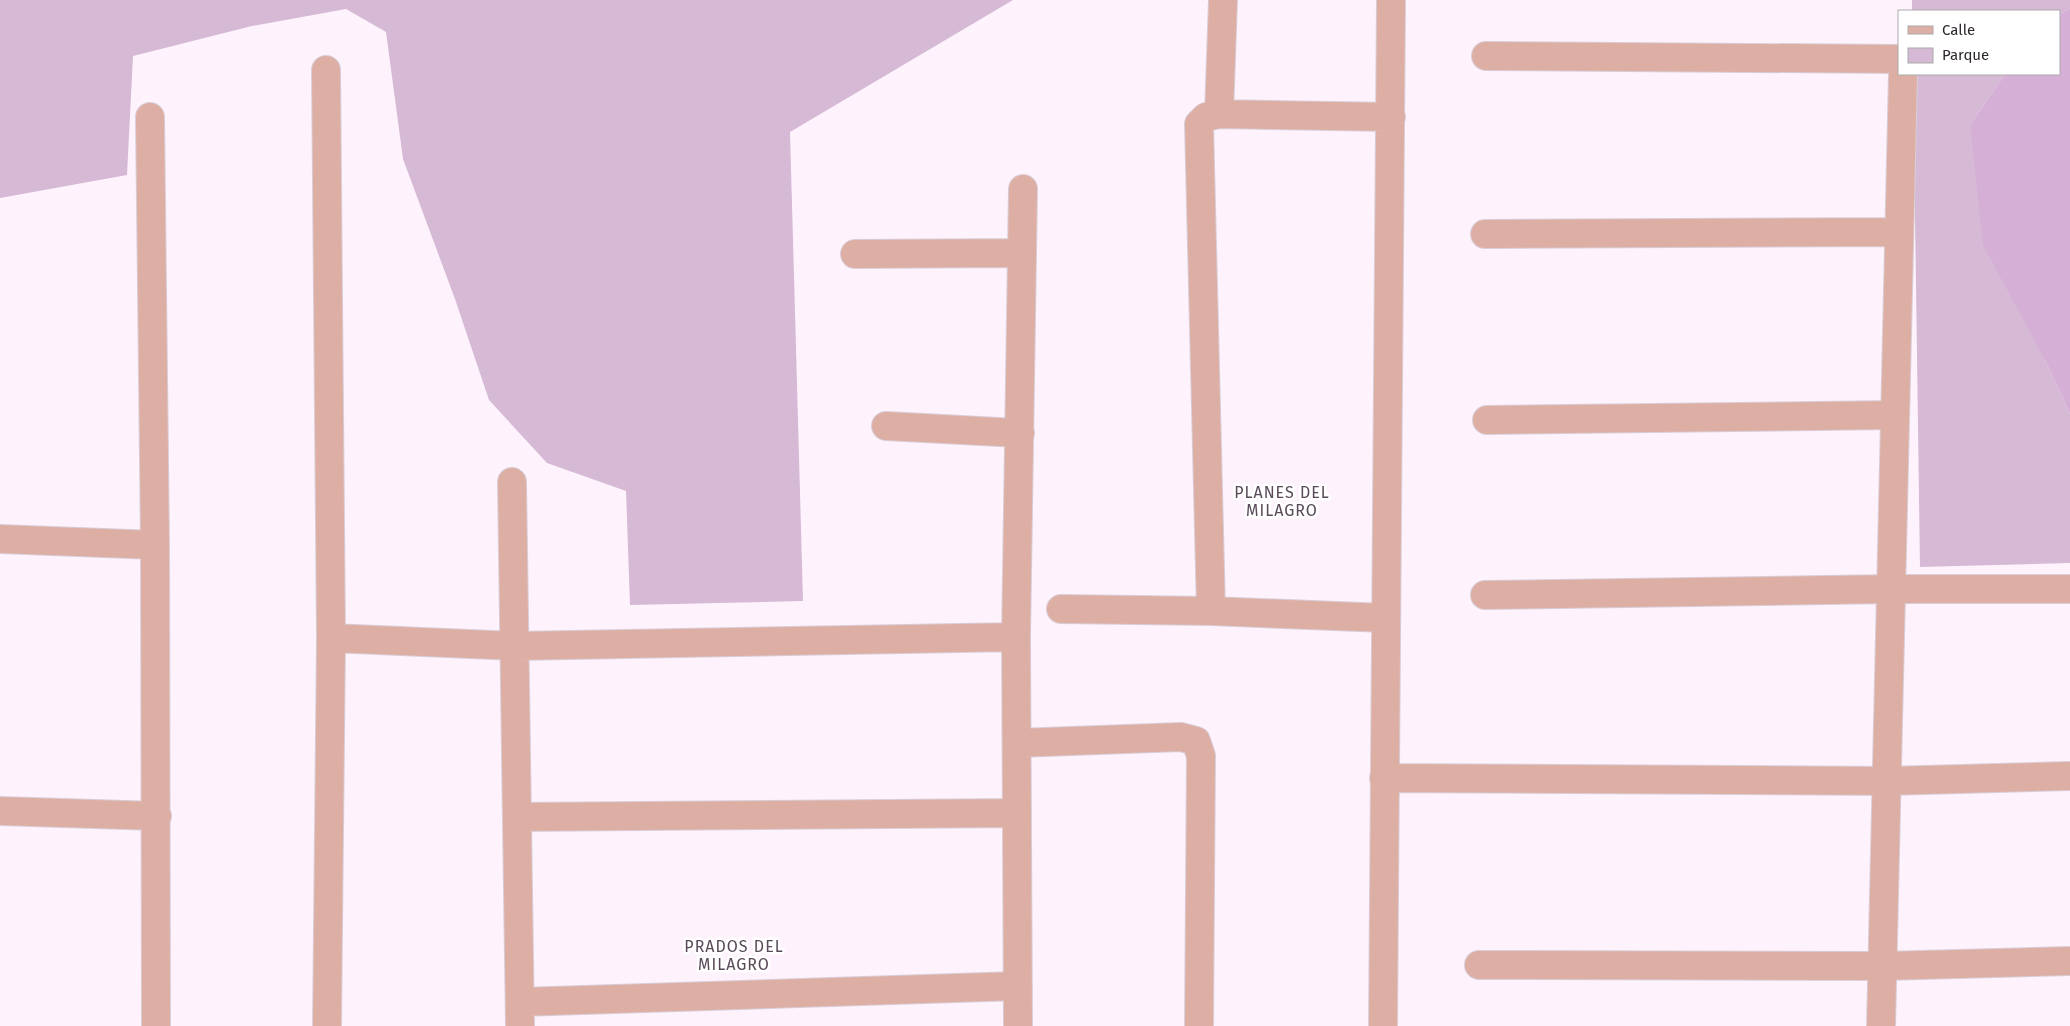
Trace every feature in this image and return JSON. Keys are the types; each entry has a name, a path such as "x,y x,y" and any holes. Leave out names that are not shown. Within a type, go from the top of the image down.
{"street":[{"path":"1219,114 1223,0"},
{"path":"1383,1026 1391,0"},
{"path":"1486,56 1898,58"},
{"path":"326,70 331,638 327,1026"},
{"path":"1881,1026 1903,75"},
{"path":"1211,611 1199,124 1206,117 1219,114 1391,118"},
{"path":"150,117 157,816 156,1026"},
{"path":"1018,1026 1016,637 1022,189"},
{"path":"1485,234 1899,232"},
{"path":"855,254 1022,253"},
{"path":"1487,420 1895,415"},
{"path":"886,426 1020,433"},
{"path":"512,482 520,1014 1018,986"},
{"path":"0,539 155,546"},
{"path":"1485,595 1891,589 2070,589"},
{"path":"1061,609 1211,611 1385,618"},
{"path":"331,638 515,646 1016,637"},
{"path":"1017,743 1181,737 1196,741 1201,756 1199,1026"},
{"path":"1384,778 1887,781 2070,776"},
{"path":"0,811 157,816"},
{"path":"517,817 1017,813"},
{"path":"1479,966 1883,966 2070,961"}],"green space":[{"path":"0,0 1013,0 790,132 803,601 630,605 626,491 547,463 489,400 455,299 403,159 386,32 346,9 252,26 133,56 127,175 0,198"},
{"path":"1912,0 2070,0 2070,8 2060,14 2060,10 1912,10"},
{"path":"1913,75 2004,75 1970,125 2045,360 2070,414 2070,563 1920,567"}],"shaded area":[{"path":"2070,8 2070,414 2045,360 1983,245 1970,125 2004,75 2060,75 2060,14"}],"district":[{"name":"PLANES DEL MILAGRO","path":"1282,501"},
{"name":"PRADOS DEL MILAGRO","path":"734,955"}]}
